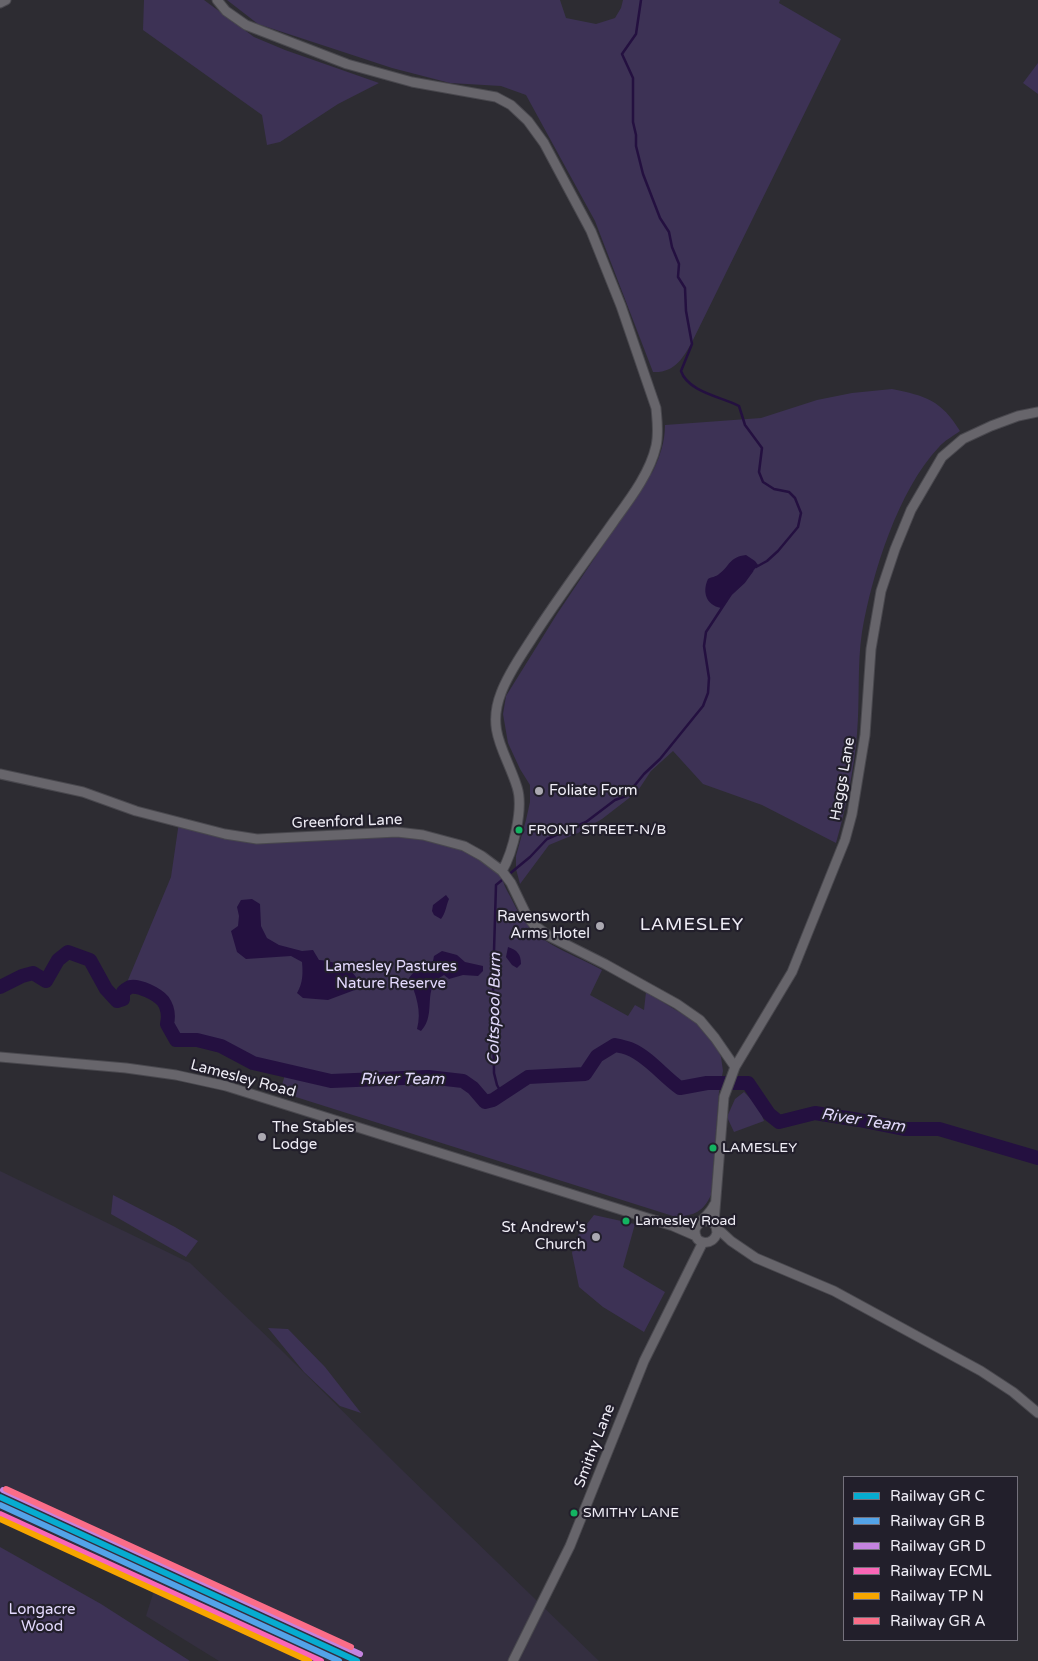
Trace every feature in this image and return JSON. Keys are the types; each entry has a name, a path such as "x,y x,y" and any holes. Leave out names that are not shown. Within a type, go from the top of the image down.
{"street":[{"path":"0,3 6,0"},
{"path":"217,0 226,11 246,25 347,64 412,82 496,97 512,105 528,121 544,143 591,231 621,306 656,408 658,423 656,445 648,468 627,502 537,631 515,665 501,692 496,708 495,729 518,789 518,818 508,861 502,871"},
{"name":"Haggs Lane","path":"716,1226 715,1200 724,1097 734,1069 792,972 845,840 852,814 865,735 871,649 881,591 895,549 911,510 942,457 963,439 1018,416 1038,412"},
{"name":"Greenford Lane","path":"0,774 83,792 136,810 225,834 257,838 397,832 423,835 464,846 482,856 502,871 511,883 526,914 534,925 549,936 677,1004 700,1020 715,1038 734,1069"},
{"name":"Lamesley Road","path":"0,1057 126,1068 176,1075 226,1086 673,1226 700,1239"},
{"name":"Haggs Lane","path":"700,1222 711,1212 715,1200"},
{"path":"716,1226 718,1233 714,1239 708,1242 700,1239 695,1228 700,1222 708,1220 716,1226 736,1245"},
{"name":"Lamesley Road","path":"673,1226 700,1222"},
{"name":"Smithy Lane","path":"513,1661 580,1522 644,1361 700,1239"},
{"path":"714,1239 736,1245 764,1262 845,1296 981,1371 1013,1392 1038,1413"}],"shaded area":[{"path":"746,555 758,565 731,594 721,608 712,604 707,597 705,589 708,579 718,575 736,558"},
{"path":"446,895 449,899 441,919 434,915 432,911 433,905"},
{"path":"252,899 260,904 261,926 267,938 279,945 302,951 313,950 319,960 332,962 351,971 356,976 360,988 328,1000 303,998 297,993 302,978 302,962 291,956 246,959 237,952 231,931 238,926 239,916 237,907 241,900"},
{"path":"508,947 519,955 521,964 517,968 506,957"},
{"path":"442,951 457,955 465,962 483,966 483,971 478,976 463,975 449,979 444,975 437,980 431,993 426,1024 421,1031 417,1029 419,1009 409,978 420,967 433,961 434,956"},
{"path":"0,1171 190,1263 599,1661 219,1661 146,1616 156,1584 39,1527 0,1519"}],"green space":[{"path":"144,0 204,0 254,37 379,83 338,104 280,142 267,145 262,115 143,30"},
{"path":"227,0 560,0 566,18 596,24 615,18 623,0 780,0 779,3 841,39 692,342 682,359 673,367 661,372 653,372 595,221 526,95 501,86 450,83 392,68 258,24"},
{"path":"1038,63 1038,94 1023,83"},
{"path":"892,389 914,394 932,401 946,412 960,431 939,447 924,465 911,486 889,534 872,585 862,632 856,748 849,789 836,843 762,805 703,784 673,751 651,771 637,792 602,819 578,833 549,845 520,884 516,869 516,856 530,802 530,785 508,743 503,714 506,696 557,614 653,471 662,449 665,425 761,418 817,400 852,393"},
{"name":"Lamesley Pastures Nature Reserve","path":"179,822 257,839 397,832 446,840 502,871 506,889 529,927 550,944 602,970 590,995 628,1016 635,1005 644,1010 646,992 699,1024 716,1046 721,1057 723,1071 719,1092 711,1195 705,1205 698,1212 676,1217 280,1092 286,1071 253,1063 221,1046 197,1040 176,1040 167,1024 169,1015 162,1000 152,993 136,987 129,988 123,992 171,877"},
{"path":"744,1092 759,1107 764,1121 734,1132 727,1117 735,1099"},
{"path":"113,1195 198,1241 186,1257 111,1214"},
{"path":"594,1215 635,1224 623,1267 665,1292 644,1332 603,1307 579,1287 572,1253 575,1239"},
{"path":"268,1328 288,1329 325,1367 361,1413 340,1406 304,1372"},
{"name":"Longacre Wood","path":"0,1547 101,1604 190,1661 0,1661"}],"waterway":[{"name":"Coltspool Burn","path":"641,0 636,34 622,54 633,78 633,122 636,146 643,174 660,218 669,232 672,247 679,264 678,277 685,288 686,311 692,344 681,371 685,378 698,389 739,406 745,425 762,448 759,472 763,482 774,489 789,492 795,498 801,513 798,527 778,551 767,561 756,567"},
{"name":"Coltspool Burn","path":"502,1094 494,1073 493,984 496,885 530,857 547,839 586,822 615,800 626,796 644,774 660,759 703,706 708,693 709,678 704,646 706,632 731,594 744,582 752,571"},
{"name":"River Team","path":"0,987 22,976 33,973 46,981 58,960 68,952 90,960 106,989 117,1001 123,999 123,992 130,987 138,987 160,998 167,1009 167,1024 176,1040 197,1040 221,1046 253,1063 331,1081 428,1077 463,1081 473,1088 485,1102 493,1100 528,1077 585,1074 597,1056 615,1045 637,1052 680,1088 707,1083 748,1083 769,1114 779,1122 815,1113 904,1129 939,1129 1038,1158"}],"transit line":[{"path":"6,1489 351,1647"},
{"path":"3,1490 360,1654"},
{"path":"0,1497 357,1661"},
{"path":"0,1505 339,1661"},
{"path":"0,1519 309,1661"}],"rail line":[{"name":"ECML","path":"0,1514 321,1661"}],"place":[{"name":"Foliate Form","path":"539,791"},
{"name":"FRONT STREET-N/B","path":"519,830"},
{"name":"Ravensworth Arms Hotel","path":"600,926"},
{"name":"The Stables Lodge","path":"262,1137"},
{"name":"LAMESLEY","path":"713,1148"},
{"name":"Lamesley Road","path":"626,1221"},
{"name":"St Andrew's Church","path":"596,1237"},
{"name":"SMITHY LANE","path":"574,1513"}],"district":[{"name":"LAMESLEY","path":"692,925"}]}
